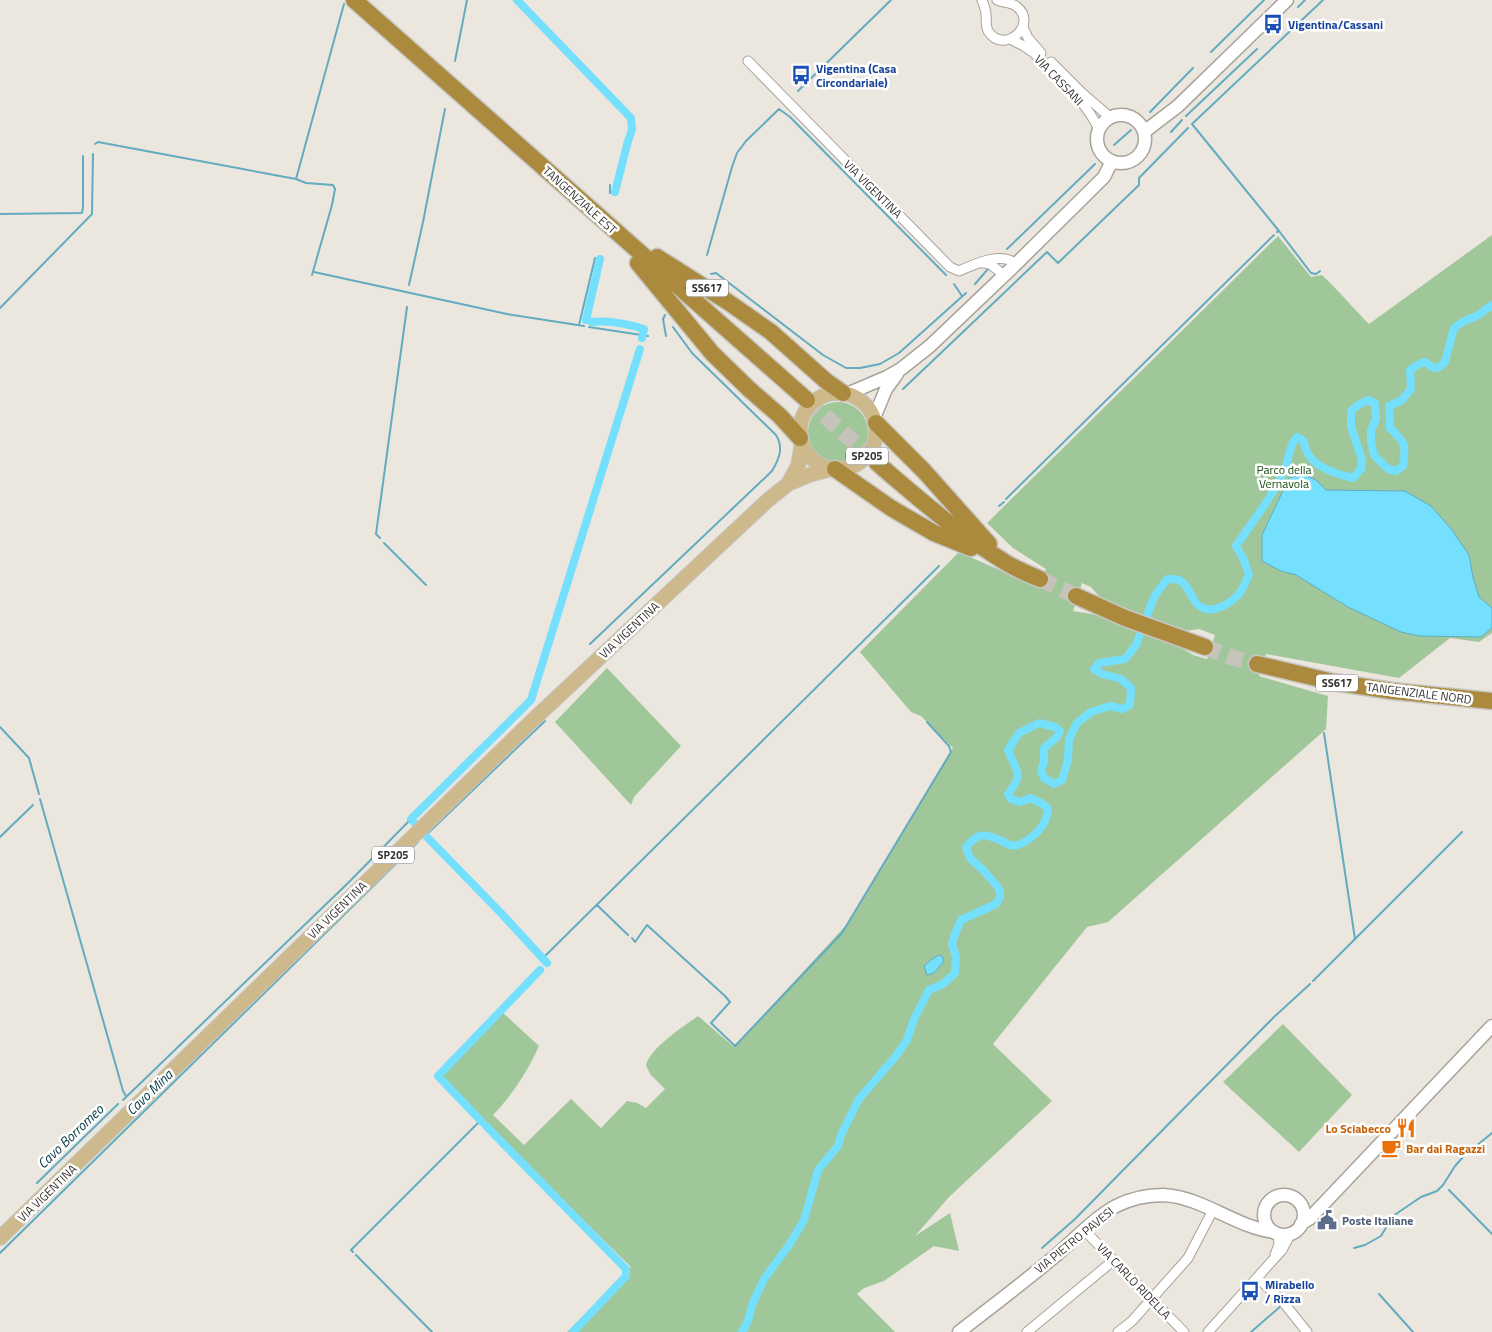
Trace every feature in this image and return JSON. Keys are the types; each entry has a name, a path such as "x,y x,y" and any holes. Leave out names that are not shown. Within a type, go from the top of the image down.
{"highway":[{"name":"TANGENZIALE EST","path":"354,0 807,400"},
{"name":"SS617","path":"568,189 659,259 728,302 771,332 826,381 845,394"},
{"name":"SS617","path":"568,189 590,216 625,248 712,353 780,416 801,440"},
{"path":"875,420 924,470 976,530 1010,565"},
{"path":"877,463 958,531 1010,565"},
{"path":"833,469 891,508 934,533 1040,579"},
{"path":"1076,596 1125,618 1205,647"},
{"name":"TANGENZIALE NORD","path":"1258,664 1333,682 1392,691 1492,701"}],"main road":[{"path":"845,394 863,402 870,409 875,420"},
{"name":"VIA VIGENTINA","path":"788,484 798,466 801,421 806,411 823,396 845,394"},
{"name":"VIA VIGENTINA","path":"0,1238 533,720 768,500 788,484 833,469 850,468 866,458 876,440 875,420"},
{"name":"SP205","path":"801,440 805,450 814,461 833,469"}],"street":[{"name":"VIA CASSANI","path":"982,0 986,15 986,26 993,36 1004,40 1010,39 1034,53 1085,106 1094,117 1099,130"},
{"path":"1144,132 1178,106 1287,0"},
{"name":"VIA CASSANI","path":"986,15 992,6 1000,1 1017,6 1021,12 1023,27 1028,38 1082,93 1111,118"},
{"path":"1010,39 1015,37 1023,27"},
{"name":"VIA VIGENTINA","path":"748,61 950,267 959,271 989,260 1000,259 1011,260 1016,264"},
{"path":"1136,121 1156,117 1178,106"},
{"path":"1124,116 1136,121 1144,132 1145,140 1140,154 1134,159 1120,163 1106,157 1101,152 1097,137 1102,125 1111,118 1124,116"},
{"name":"VIA VIGENTINA","path":"845,394 887,377 930,346 1104,177 1112,161"},
{"path":"980,263 990,264 1004,275"},
{"name":"VIA VIGENTINA","path":"875,420 886,389 900,369"},
{"path":"1301,1224 1306,1222 1492,1026"},
{"name":"VIA PIETRO PAVESI","path":"959,1332 1107,1212 1130,1199 1163,1195 1186,1199 1245,1224 1262,1230 1281,1233"},
{"path":"1208,1332 1285,1246 1281,1233 1266,1223 1264,1211 1269,1202 1279,1196 1290,1196 1300,1203 1304,1212 1301,1224 1296,1230 1281,1233"},
{"path":"1300,1203 1312,1204 1328,1199"},
{"path":"1118,1332 1132,1321 1188,1258 1213,1210"},
{"name":"VIA PIETRO PAVESI","path":"1233,1218 1255,1218 1264,1211"},
{"name":"VIA CARLO RIDELLA","path":"1084,1230 1184,1332"},
{"path":"1028,1332 1114,1260"},
{"path":"1258,1278 1283,1302 1307,1332"}],"green space":[{"name":"Parco della Vernavola","path":"1492,235 1492,633 1479,642 1450,638 1399,678 1266,654 1259,676 1328,696 1326,729 1108,922 1087,927 993,1044 1052,1101 949,1197 915,1236 950,1213 959,1251 934,1246 884,1281 864,1288 857,1294 895,1332 567,1332 631,1267 435,1075 500,1010 539,1046 519,1082 493,1115 524,1145 571,1099 601,1128 627,1101 637,1103 646,1108 665,1089 650,1074 646,1065 649,1058 668,1038 698,1016 734,1047 848,923 953,748 921,716 911,712 860,652 959,552 1038,587 1046,569 1013,548 987,523 1278,236 1311,277 1322,275 1369,324","holes":["1082,583 1091,587 1105,603 1179,632 1199,629 1215,635 1207,659 1193,655 1177,645 1103,616 1073,611"]},
{"path":"832,402 844,402 855,407 863,415 868,426 866,444 855,457 844,462 832,462 821,457 813,449 808,438 808,426 813,415 821,407"},
{"path":"607,668 681,746 634,797 631,805 555,722"},
{"path":"1283,1024 1352,1095 1299,1152 1223,1082"}],"water":[{"path":"1302,474 1316,480 1326,490 1405,491 1431,506 1452,530 1469,555 1479,597 1492,608 1492,628 1481,637 1420,636 1401,632 1348,607 1296,575 1281,571 1262,561 1262,535 1289,478"},
{"path":"939,955 942,956 944,961 934,973 927,975 924,966"}],"waterway":[{"path":"455,61 467,0"},
{"path":"517,0 631,118 632,130 615,192"},
{"path":"798,91 891,0"},
{"path":"1211,52 1264,0"},
{"path":"1298,7 1305,0"},
{"path":"1279,231 1192,124 1323,0"},
{"path":"296,179 344,4"},
{"path":"1186,116 1257,49"},
{"path":"1150,112 1193,68"},
{"path":"409,285 445,109"},
{"path":"707,255 737,153 746,141 779,109 790,117 946,275"},
{"path":"1171,132 1182,120"},
{"path":"903,389 1047,252 1058,263 1139,185 1139,178 1188,128"},
{"path":"1114,145 1131,130"},
{"path":"95,144 98,142 296,179 306,183 333,185 335,189 332,205 312,275"},
{"path":"0,308 92,214 93,154"},
{"path":"0,214 82,213 83,156"},
{"path":"1007,249 1095,164"},
{"path":"610,185 610,193"},
{"path":"1277,232 1279,231 1311,273 1316,274 1320,271"},
{"path":"1006,499 1274,235"},
{"path":"579,325 595,258"},
{"path":"586,320 600,259"},
{"path":"975,284 988,269"},
{"path":"314,272 507,314 584,326"},
{"path":"711,274 716,273 823,355 846,368 860,368 880,364 899,353 966,293"},
{"path":"954,284 962,296"},
{"path":"742,1332 764,1279 789,1245 804,1220 818,1170 838,1146 841,1135 859,1099 896,1056 907,1040 914,1019 929,990 943,984 955,973 956,957 952,944 961,920 996,904 1000,897 1000,891 997,886 970,858 966,847 974,839 985,835 1010,845 1020,844 1035,834 1046,820 1048,809 1041,803 1030,798 1020,802 1011,799 1008,794 1018,776 1008,750 1019,733 1039,723 1055,727 1060,731 1057,737 1044,748 1044,761 1041,771 1044,778 1054,784 1062,780 1068,760 1069,739 1077,723 1091,712 1110,706 1122,709 1130,705 1131,688 1121,679 1102,674 1094,669 1099,663 1125,659 1136,645 1154,597 1167,579 1183,582 1198,605 1206,609 1216,609 1234,599 1241,592 1249,575 1244,560 1236,546 1282,476 1291,447 1297,437 1304,441 1310,456 1321,467 1353,478 1361,469 1362,460 1351,426 1351,411 1368,400 1375,403 1376,419 1371,430 1374,455 1388,469 1396,471 1403,466 1404,445 1390,428 1389,406 1402,400 1411,389 1410,370 1425,362 1432,367 1438,368 1445,362 1454,328 1464,321 1477,316 1492,305"},
{"path":"380,538 376,534 407,307"},
{"path":"665,315 663,319 666,336"},
{"path":"592,322 618,323 644,329 642,338"},
{"path":"589,327 648,336"},
{"path":"590,644 772,471 780,453 780,444 776,435 692,353 673,327"},
{"path":"416,824 411,819 531,700 640,349"},
{"path":"999,506 1004,502"},
{"path":"384,543 426,585"},
{"path":"543,958 939,566"},
{"path":"424,837 545,721"},
{"path":"632,938 635,942 647,925 725,996 730,1002 711,1023 735,1046 842,933 951,752 949,746 927,722"},
{"path":"0,727 29,758 39,794"},
{"path":"1313,981 1355,939 1324,733"},
{"path":"40,799 126,1096"},
{"path":"0,837 33,805"},
{"path":"123,1100 348,883 411,819"},
{"path":"1355,939 1462,832"},
{"path":"424,834 547,963"},
{"name":"Cavo Mina","path":"0,1253 418,842"},
{"path":"597,905 628,935"},
{"path":"482,1122 438,1076 540,970"},
{"path":"1042,1248 1075,1219 1274,1017 1310,984"},
{"name":"Cavo Borromeo","path":"37,1183 118,1104"},
{"path":"353,1252 351,1250 480,1121"},
{"path":"486,1126 626,1269 626,1276 573,1332"},
{"path":"1354,1248 1365,1245 1381,1236 1393,1216 1421,1197 1437,1191 1464,1156 1492,1133"},
{"path":"1449,1190 1492,1234"},
{"path":"356,1255 432,1332"},
{"path":"1379,1294 1413,1332"},
{"path":"1251,1332 1281,1306"}],"tunnel":[{"path":"807,400 877,463"},
{"path":"1040,579 1076,596"},
{"path":"1205,647 1257,664"}],"place":[{"name":"Vigentina/Cassani","path":"1273,24"},
{"name":"Vigentina (Casa Circondariale)","path":"801,75"},
{"name":"Lo Sciabecco","path":"1406,1128"},
{"name":"Bar dai Ragazzi","path":"1391,1148"},
{"name":"Poste Italiane","path":"1327,1220"},
{"name":"Mirabello / Rizza","path":"1250,1291"}]}
